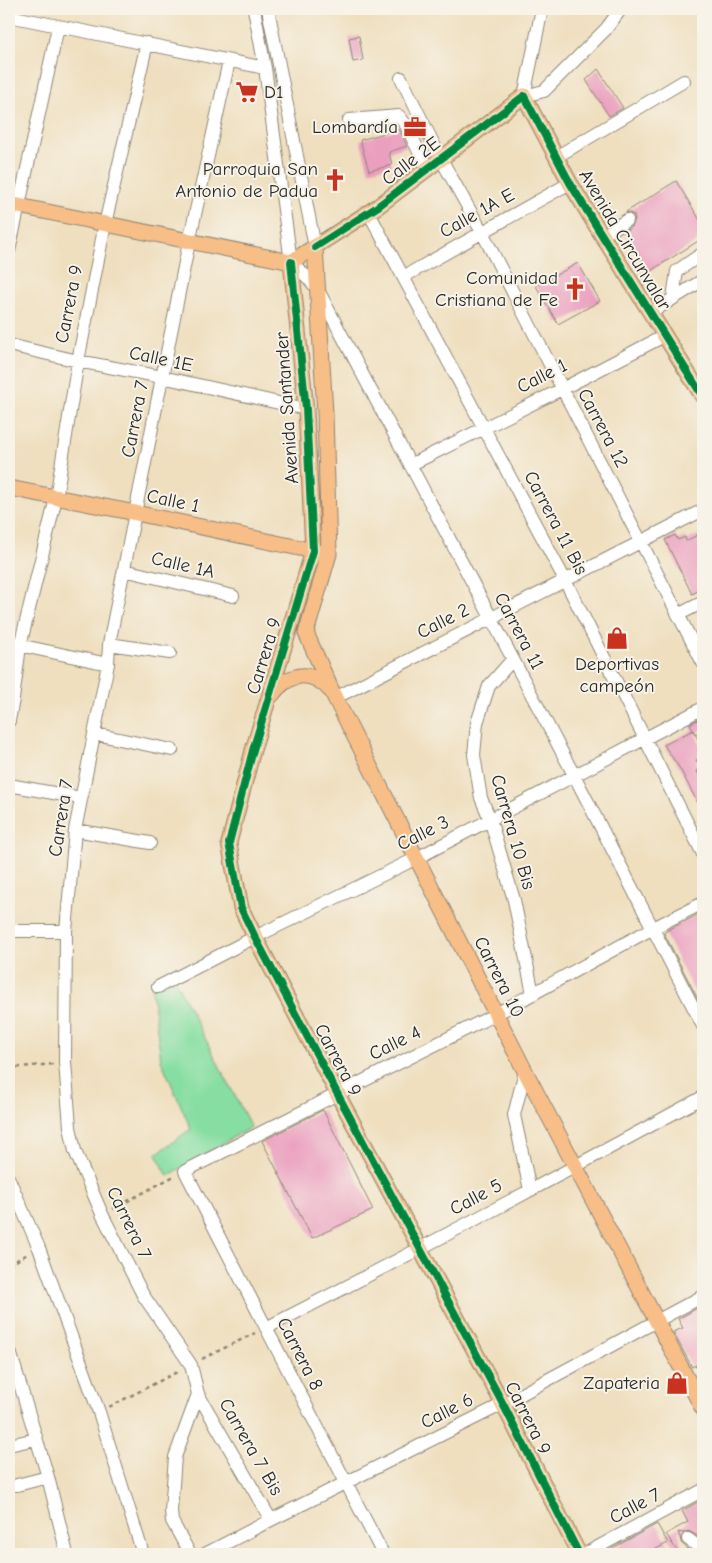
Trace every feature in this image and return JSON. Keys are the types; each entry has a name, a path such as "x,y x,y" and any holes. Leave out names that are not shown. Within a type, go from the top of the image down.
{"main road":[{"name":"Calle 2E","path":"291,262 369,213 524,96"},
{"name":"Avenida Circunvalar","path":"524,96 570,183 703,397"},
{"path":"13,204 291,262"},
{"name":"Avenida Santander","path":"315,247 325,413 329,554"},
{"name":"Avenida Santander","path":"291,262 306,409 314,551"},
{"name":"Calle 1","path":"9,488 329,554"},
{"name":"Carrera 9","path":"314,551 266,705 229,843 241,908 337,1093 503,1404 579,1554"},
{"name":"Carrera 10","path":"329,554 306,633 335,698 525,1071 703,1409"},
{"path":"266,705 279,687 287,680 297,676 316,678 324,683 335,698"}],"street":[{"name":"Avenida Santander","path":"254,9 265,68 291,262"},
{"name":"Avenida Santander","path":"268,9 315,247"},
{"path":"542,9 524,96 544,92 606,30 621,9"},
{"path":"9,16 265,68"},
{"path":"9,251 13,204 58,27"},
{"name":"Carrera 9","path":"9,721 13,699 14,644 56,498 78,361 105,224 147,43"},
{"name":"Carrera 7","path":"198,1394 191,1365 143,1295 102,1214 75,1151 70,1127 65,1062 66,931 75,830 108,664 109,644 189,242 229,61"},
{"name":"Carrera 12","path":"401,78 441,159 482,232 703,663"},
{"path":"556,157 684,81"},
{"path":"349,120 399,116 406,125 428,170"},
{"name":"Calle 1A E","path":"402,277 570,183"},
{"name":"Carrera 11 Bis","path":"369,213 565,580 703,854"},
{"path":"602,236 627,220"},
{"path":"673,298 677,271 703,253"},
{"name":"Carrera 11","path":"291,262 318,290 574,775 703,1026"},
{"path":"650,313 703,280"},
{"name":"Calle 1","path":"410,465 664,336"},
{"name":"Calle 1E","path":"9,345 306,409"},
{"name":"Calle 2","path":"335,698 703,510"},
{"name":"Calle 1A","path":"124,570 233,596"},
{"path":"678,615 703,602"},
{"path":"14,644 108,664"},
{"path":"109,644 170,654"},
{"name":"Carrera 10 Bis","path":"513,659 489,686 477,723 474,755 481,798 490,819 514,900 533,994"},
{"name":"Calle 3","path":"158,987 255,937 417,858 703,708"},
{"path":"95,734 172,750"},
{"path":"9,785 81,798"},
{"path":"75,830 150,843"},
{"name":"Calle 4","path":"185,1171 496,1014 703,902"},
{"path":"9,931 66,931"},
{"path":"525,1071 514,1115 530,1190"},
{"name":"Calle 5","path":"266,1328 576,1166 703,1096"},
{"name":"Carrera 8","path":"185,1171 383,1554"},
{"path":"9,1179 39,1248 99,1412 143,1554"},
{"name":"Calle 6","path":"205,1554 503,1404 703,1296"},
{"path":"9,1348 48,1477 66,1554"},
{"path":"190,1554 172,1521 171,1511 175,1457 198,1394"},
{"name":"Carrera 7 Bis","path":"198,1394 271,1520"},
{"path":"9,1444 36,1439"},
{"path":"17,1485 48,1477"},
{"name":"Calle 7","path":"585,1554 703,1490"},
{"path":"688,1539 696,1545 703,1545"}],"path":[{"path":"9,1068 65,1062"},
{"path":"102,1214 185,1171"},
{"path":"9,1265 39,1248"}],"green space":[{"path":"176,982 251,1127 168,1176 156,1154 191,1129 161,1060 151,984"}],"building":[{"path":"359,36 363,60 353,62 349,38"},
{"path":"598,69 623,108 609,116 586,80"},
{"path":"399,129 407,146 389,152 392,165 369,171 360,140"},
{"path":"676,181 703,225 703,238 649,272 624,232 631,227 635,220 634,215 626,212"},
{"path":"578,263 600,301 558,324 536,286"},
{"path":"703,532 703,588 692,594 665,540 675,535 678,540 685,537 686,541"},
{"path":"703,717 703,729 695,734 690,724"},
{"path":"693,730 703,749 703,757 696,760 701,769 697,771 703,783 703,813 680,769 664,745"},
{"path":"703,912 703,1009 664,933"},
{"path":"323,1110 373,1210 312,1238 262,1141"},
{"path":"703,1305 703,1381 696,1365 692,1367 673,1332 683,1328 678,1319"},
{"path":"703,1499 703,1537 699,1537 689,1531 678,1532 681,1543 691,1554 679,1554 666,1534 688,1522 682,1511"},
{"path":"657,1524 668,1543 646,1554 602,1554"}],"cycle path":[{"path":"315,247 377,207 524,96 570,183 703,397"},
{"path":"291,262 306,409 313,551 253,750 229,843 241,908 337,1093 503,1404 579,1554"}],"place":[{"name":"D1","path":"247,92"},
{"name":"Lombardía","path":"415,127"},
{"name":"Parroquia San Antonio de Padua","path":"335,180"},
{"name":"Comunidad Cristiana de Fe","path":"575,289"},
{"name":"Deportivas campeón","path":"617,638"},
{"name":"Zapateria","path":"677,1383"}]}
